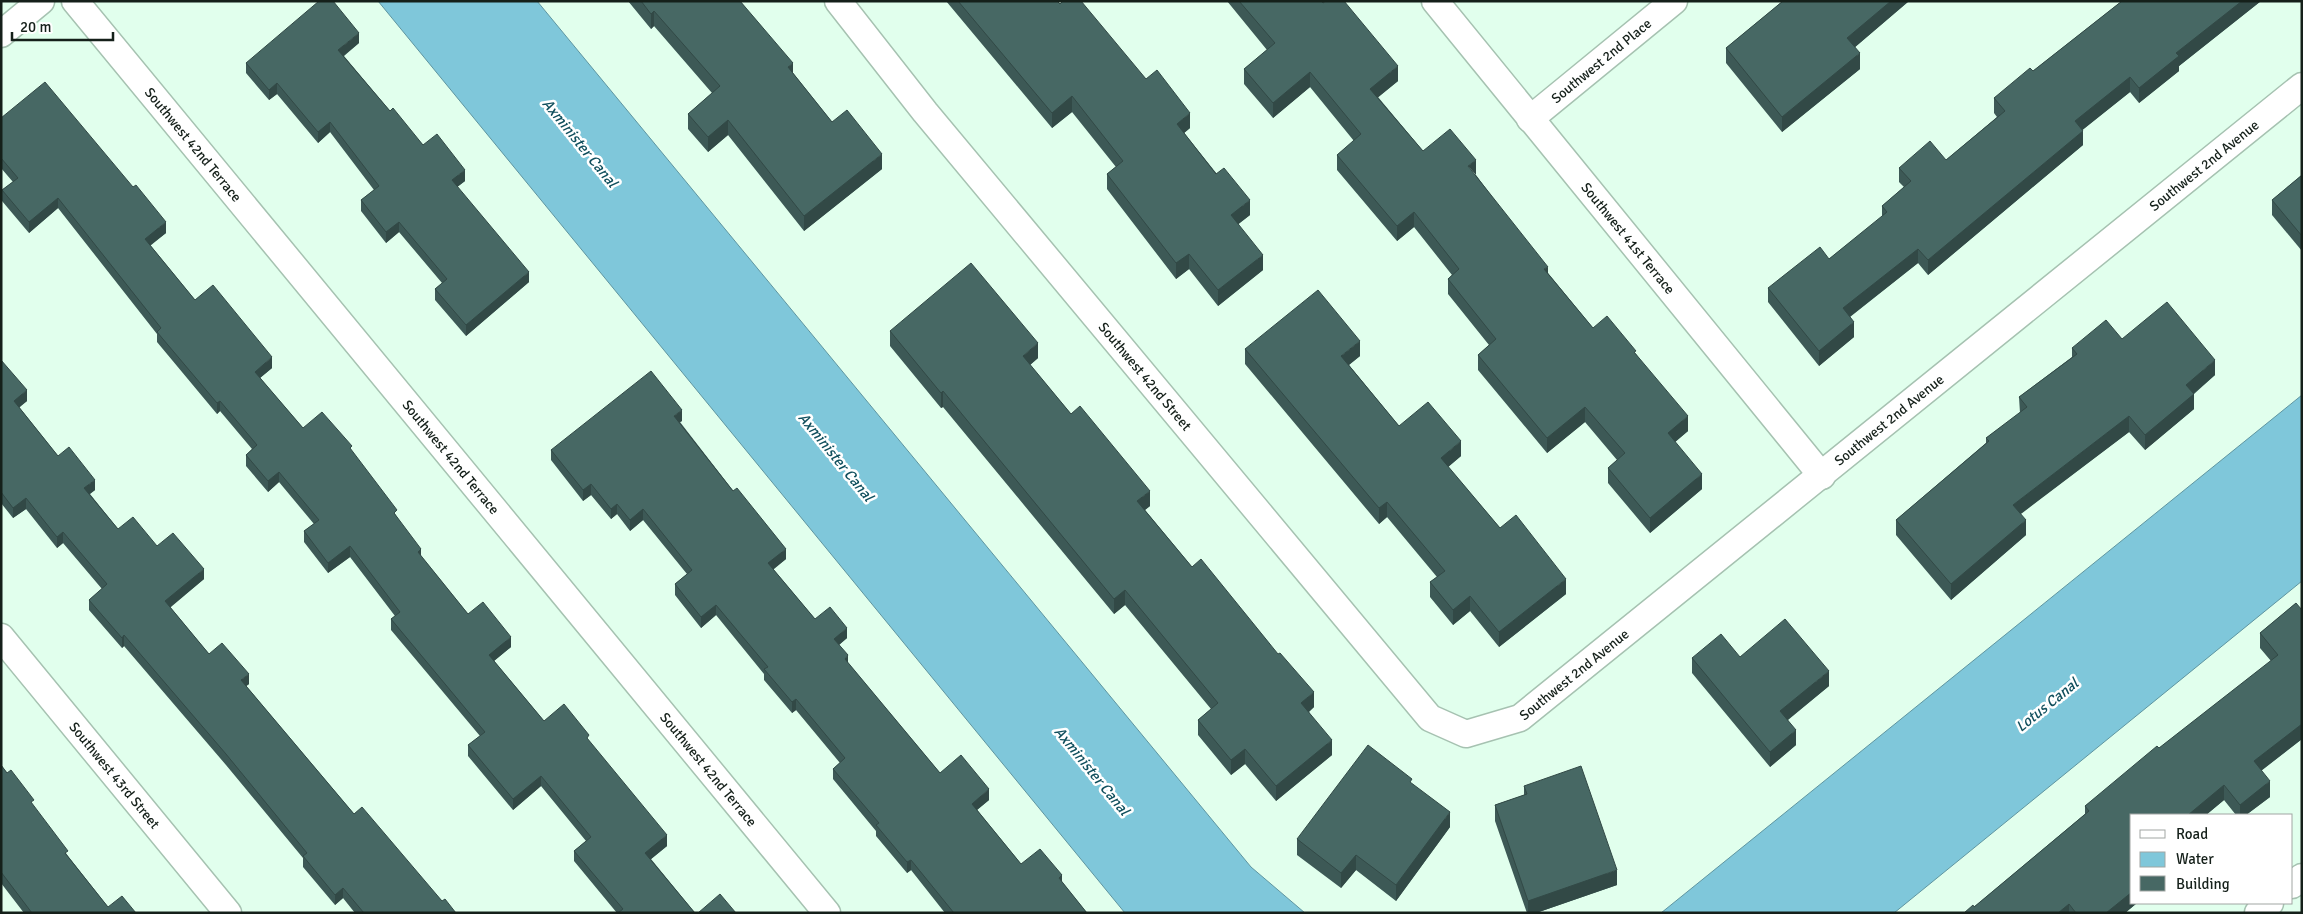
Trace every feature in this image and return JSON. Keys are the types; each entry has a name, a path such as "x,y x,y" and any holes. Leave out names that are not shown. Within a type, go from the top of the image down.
{"street":[{"path":"1,34 41,1"},
{"name":"Southwest 42nd Terrace","path":"75,1 827,913"},
{"name":"Southwest 42nd Street","path":"838,1 932,120 1430,718 1466,734"},
{"name":"Southwest 41st Terrace","path":"1435,1 1822,476"},
{"name":"Southwest 2nd Place","path":"1530,119 1674,1"},
{"name":"Southwest 2nd Avenue","path":"1466,734 1520,718 1822,476 2302,86"},
{"name":"Southwest 43rd Street","path":"1,637 228,913"},
{"path":"2258,913 2269,904"}],"water":[{"name":"Axminister Canal","path":"378,1 537,1 1251,867 1305,913 1125,913"},
{"name":"Lotus Canal","path":"2302,395 2302,581 1894,913 1661,913"}],"building":[{"path":"319,1 333,1 359,33 338,50 390,111 393,108 423,145 437,134 465,170 452,180 529,272 466,325 435,289 447,279 399,222 386,232 361,200 379,186 330,122 318,132 277,83 269,90 246,63"},
{"path":"641,1 740,1 793,63 788,67 832,122 847,110 882,154 804,216 728,120 708,137 688,114 720,86 654,11 651,14"},
{"path":"958,1 1057,1 1060,4 1063,1 1081,1 1146,79 1157,70 1190,113 1177,124 1216,174 1224,168 1250,200 1231,215 1263,255 1218,290 1189,254 1176,263 1107,174 1123,161 1072,96 1052,113"},
{"path":"1239,1 1322,1 1323,3 1326,1 1344,1 1398,66 1370,89 1423,151 1450,129 1476,160 1468,166 1548,267 1544,269 1593,328 1607,316 1636,351 1634,352 1688,416 1668,433 1702,474 1650,518 1608,468 1625,453 1585,407 1547,438 1478,355 1496,339 1448,279 1459,269 1414,212 1397,226 1337,155 1361,134 1310,72 1273,103 1244,69 1275,43"},
{"path":"1783,1 1891,1 1847,38 1860,53 1782,117 1726,48"},
{"path":"2122,1 2242,1 2176,53 2179,56 2139,88 2130,77 2075,121 2083,131 1928,260 1918,249 1843,308 1854,322 1819,351 1768,288 1820,247 1829,259 1887,212 1882,206 1911,181 1899,168 1930,141 1946,160 2005,111 1994,98 2030,68 2033,71"},
{"path":"45,82 133,187 136,185 166,222 145,239 195,300 213,285 272,357 255,372 303,428 322,412 352,446 350,448 397,510 394,513 421,549 418,552 468,614 483,602 511,637 489,655 544,721 564,704 589,735 587,738 667,835 645,853 695,913 618,913 623,909 574,851 591,837 541,776 513,799 468,745 485,732 391,619 400,612 350,546 328,563 304,531 319,520 279,472 268,481 246,455 257,445 220,401 217,403 157,332 161,328 58,198 29,222 2,190 18,178 1,158 1,118"},
{"path":"2302,175 2302,236 2272,200"},
{"path":"971,263 1038,343 1023,356 1071,414 1080,406 1150,491 1137,501 1192,567 1201,559 1278,654 1280,653 1314,692 1301,703 1332,740 1276,786 1245,749 1231,760 1198,720 1218,703 1125,590 1114,599 943,391 941,393 890,331"},
{"path":"1318,290 1360,341 1341,356 1399,426 1428,402 1461,441 1441,458 1500,528 1516,515 1566,579 1499,632 1470,596 1453,610 1430,582 1445,571 1387,502 1379,508 1245,349"},
{"path":"2167,302 2215,360 2186,385 2194,394 2145,435 2129,416 2013,505 2026,520 1951,584 1896,520 1989,441 1986,438 2027,407 2019,397 2077,354 2072,348 2106,320 2122,339"},
{"path":"1,360 27,390 14,401 58,456 69,447 95,480 84,488 118,529 133,517 157,546 173,533 204,569 165,601 209,654 222,643 249,674 241,680 354,814 362,807 442,901 445,899 456,913 364,913 343,888 335,895 303,856 307,853 226,754 124,635 122,638 89,600 107,584 63,532 57,537 26,498 13,508 1,492"},
{"path":"651,371 682,410 674,416 733,491 737,488 786,549 768,563 815,619 830,607 847,628 834,639 848,655 845,659 940,773 961,755 989,789 972,804 1021,864 1040,849 1062,875 1059,878 1087,913 954,913 911,860 907,862 876,825 879,823 833,769 845,758 796,699 792,702 764,669 768,667 716,605 701,617 675,584 692,570 643,509 630,520 617,504 611,509 591,484 583,490 551,450"},
{"path":"2296,603 2302,610 2302,724 2254,761 2270,781 2240,805 2224,785 2189,814 2130,814 2130,894 2106,913 2076,913 2069,904 2058,913 1964,913 1973,905 1974,907 2089,811 2085,806 2157,746 2159,748 2278,655 2260,633"},
{"path":"1785,619 1829,671 1780,711 1796,730 1770,752 1692,658 1721,634 1740,657"},
{"path":"1368,745 1412,779 1410,782 1450,812 1396,885 1356,855 1341,873 1297,839"},
{"path":"1,765 7,773 11,770 34,800 31,802 68,851 65,853 108,907 122,896 136,913 32,913 1,872"},
{"path":"1581,766 1617,870 1528,901 1495,805 1527,794 1524,786"},
{"path":"720,894 736,913 698,913"}]}
